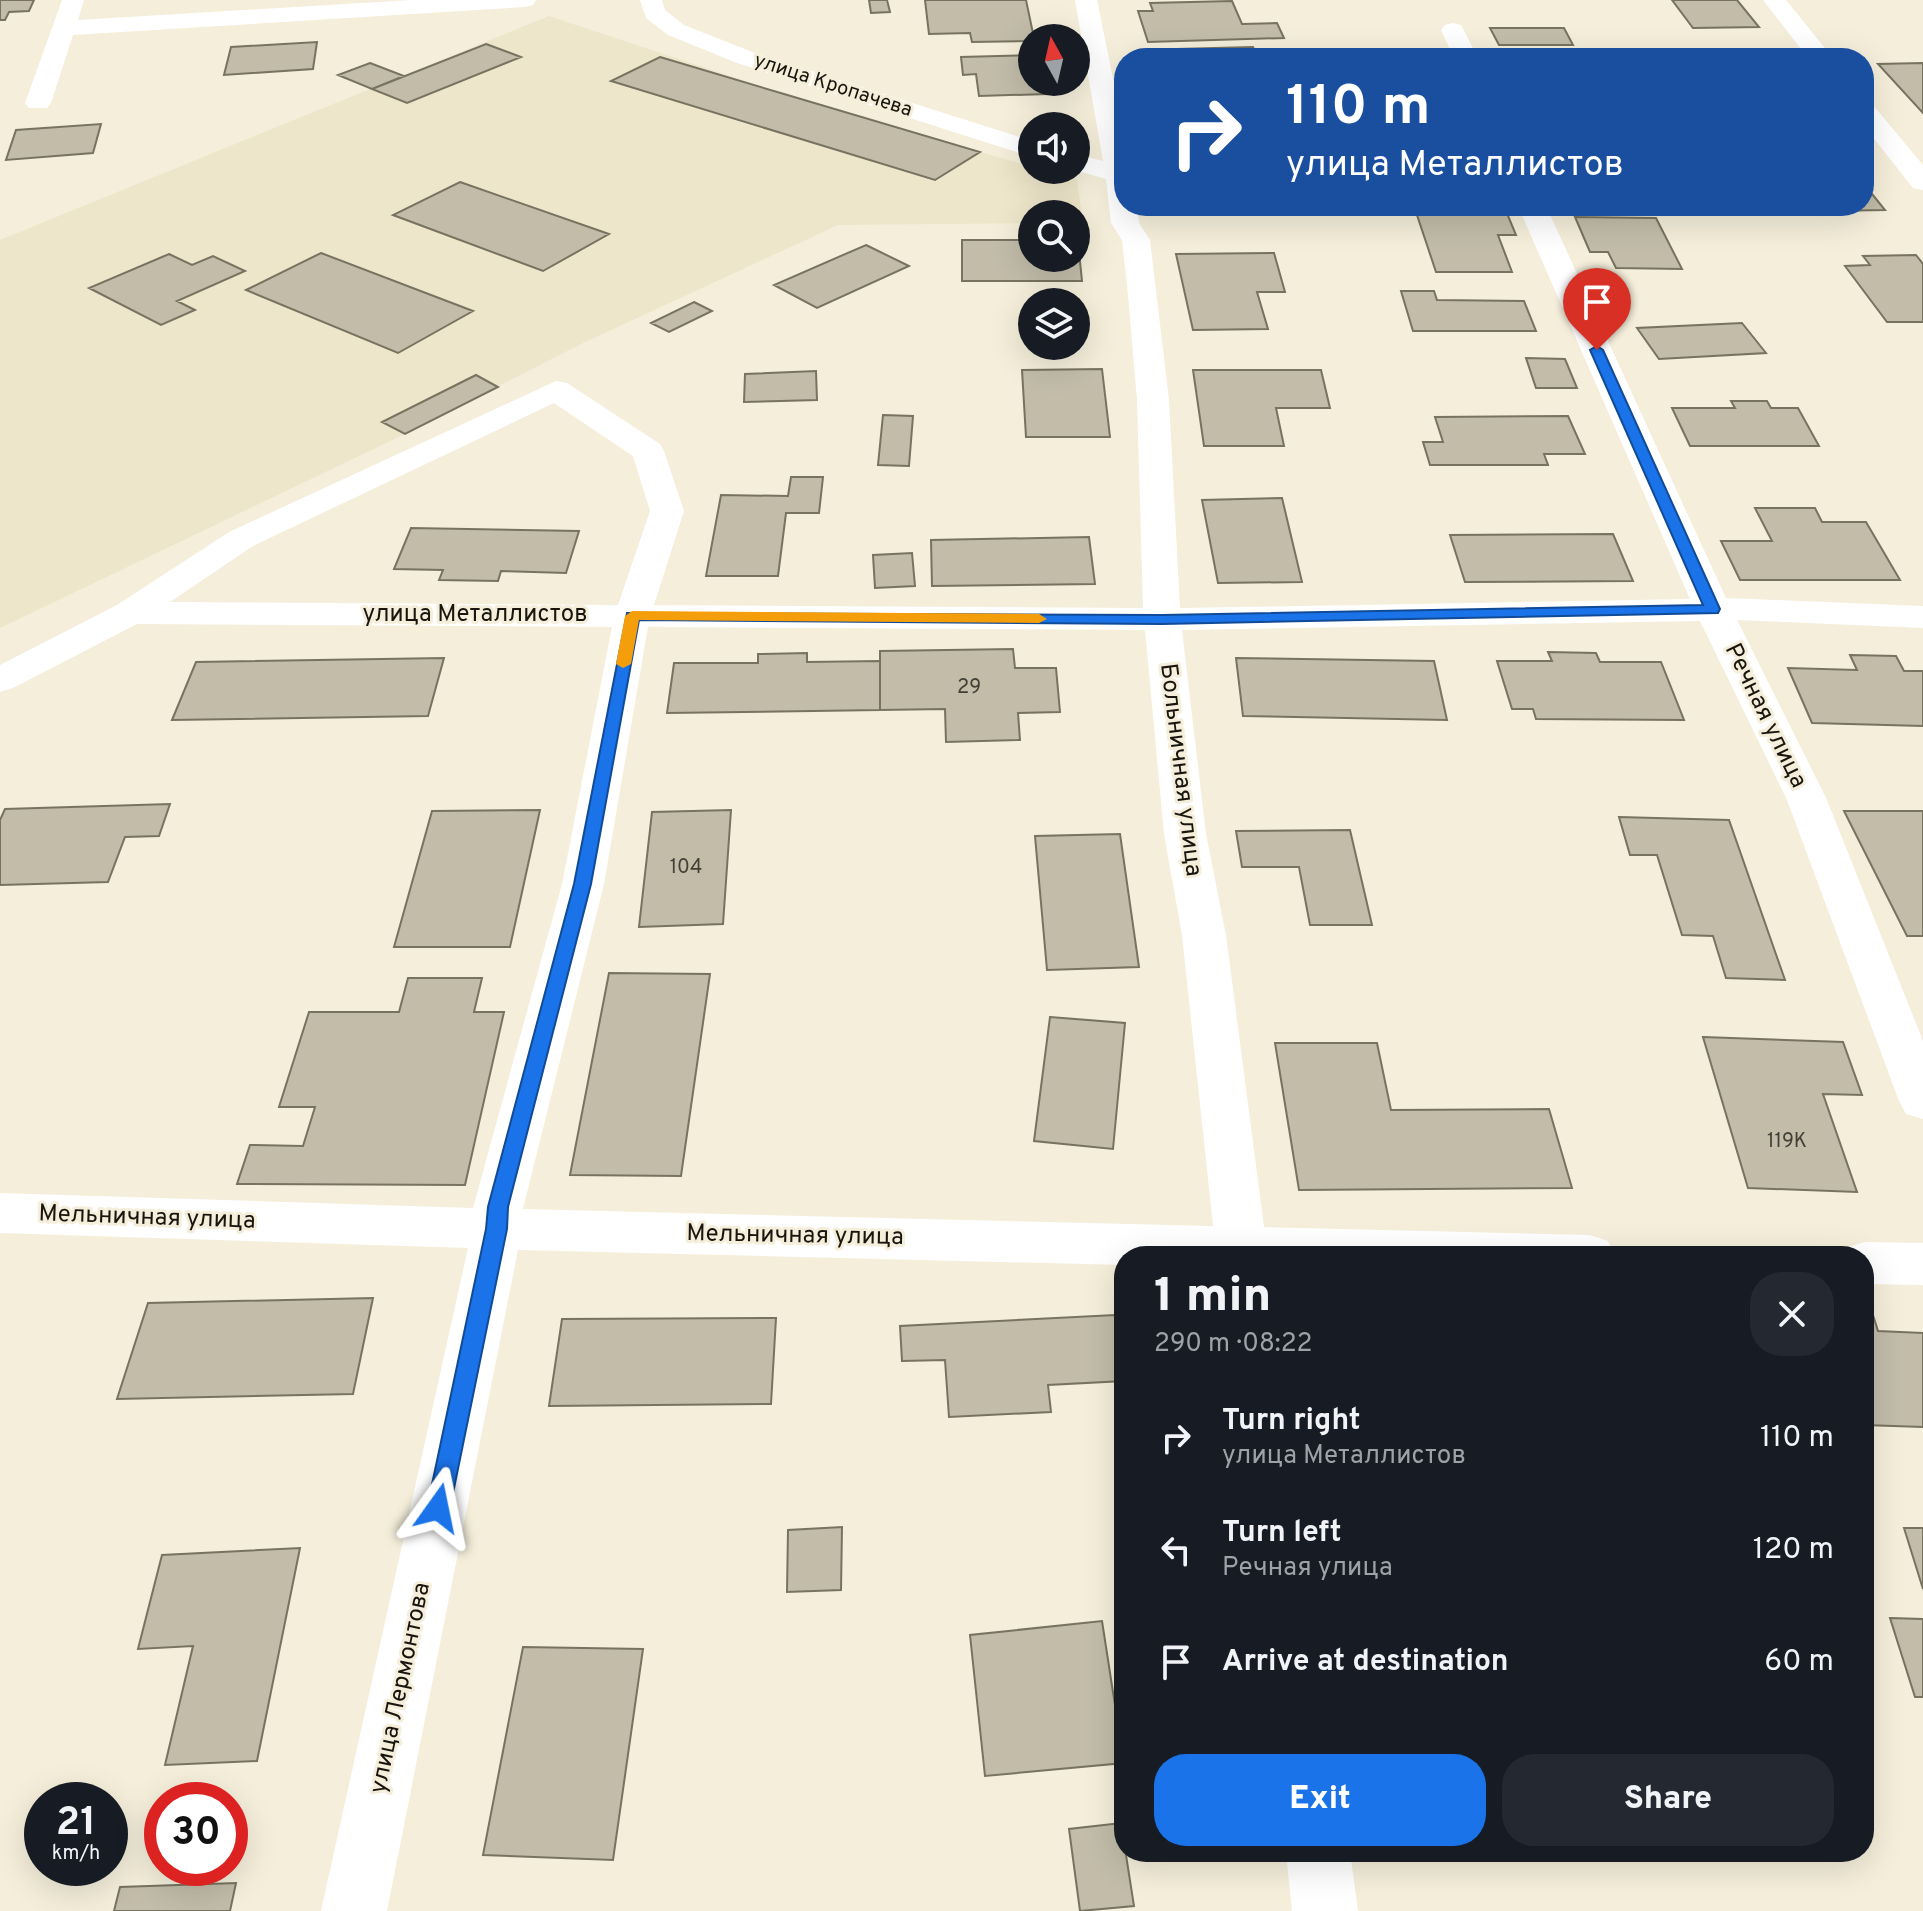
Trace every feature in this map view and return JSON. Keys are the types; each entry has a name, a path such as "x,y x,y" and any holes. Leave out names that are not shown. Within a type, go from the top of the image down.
{"street":[{"path":"38,103 73,0"},
{"path":"64,28 525,0"},
{"name":"улица Кропачева","path":"651,0 654,13 676,30 746,58 1018,145"},
{"name":"Больничная улица","path":"1086,0 1114,148"},
{"path":"1774,0 1813,48"},
{"path":"1453,30 1461,48"},
{"path":"1874,122 1923,182"},
{"path":"1090,166 1114,173"},
{"name":"Больничная улица","path":"1124,216 1136,240 1142,284 1153,400 1162,619 1185,834 1204,935 1241,1246"},
{"name":"Речная улица","path":"1536,216 1713,609 1807,800 1923,1101"},
{"name":"улица Лермонтова","path":"130,613 241,539 556,390 648,451 667,511 632,616 583,884 498,1207 497,1229 354,1911"},
{"name":"улица Металлистов","path":"130,613 1162,619 1713,609 1923,617"},
{"path":"0,680 130,613"},
{"name":"Мельничная улица","path":"0,1213 1114,1248"},
{"path":"1874,1263 1923,1264"},
{"path":"1319,1862 1325,1911"}],"shaded area":[{"path":"549,16 784,94 1018,163 1018,184 1078,184 1080,200 1018,200 1018,223 838,225 583,343 405,434 0,628 0,240"}],"building":[{"path":"0,0 34,0 29,11 9,12 5,20 0,20"},
{"path":"869,0 887,0 890,12 871,13"},
{"path":"925,0 1026,0 1031,24 1018,24 1018,41 972,42 970,33 929,34"},
{"path":"1672,0 1737,0 1759,27 1693,28"},
{"path":"1232,1 1242,24 1277,23 1284,38 1148,42 1138,11 1153,11 1150,3"},
{"path":"1490,28 1564,28 1573,45 1499,45"},
{"path":"317,42 313,69 224,75 231,47"},
{"path":"486,44 521,57 407,103 372,89"},
{"path":"1018,55 1018,95 979,96 976,74 963,75 961,57"},
{"path":"660,57 980,152 935,180 611,81"},
{"path":"370,63 404,76 372,89 338,75"},
{"path":"1923,63 1923,113 1878,64"},
{"path":"101,124 93,153 6,160 16,130"},
{"path":"460,182 609,234 543,271 393,215"},
{"path":"1874,196 1885,210 1874,210"},
{"path":"1417,216 1508,216 1516,235 1498,235 1512,272 1436,272"},
{"path":"1575,217 1656,218 1682,269 1616,268 1608,252 1590,252"},
{"path":"962,240 1018,240 1018,272 1081,272 1082,281 962,281"},
{"path":"866,245 909,266 817,308 774,285"},
{"path":"321,253 473,311 398,353 246,290"},
{"path":"1274,253 1285,292 1257,292 1268,329 1193,330 1176,254"},
{"path":"169,254 192,265 213,256 245,271 177,301 195,310 161,325 89,288"},
{"path":"1916,255 1923,264 1923,322 1887,322 1845,266 1870,265 1863,256"},
{"path":"1401,291 1434,291 1437,300 1524,301 1536,331 1413,331"},
{"path":"694,302 712,311 669,332 651,323"},
{"path":"1742,323 1766,353 1659,359 1637,328"},
{"path":"1526,358 1565,359 1577,388 1536,388"},
{"path":"1102,369 1110,437 1026,437 1022,370"},
{"path":"1193,370 1321,370 1330,408 1276,408 1284,446 1204,446"},
{"path":"816,371 817,400 744,402 745,374"},
{"path":"476,375 498,387 405,434 382,422"},
{"path":"1731,401 1767,401 1771,408 1798,408 1819,446 1690,446 1672,408 1735,408"},
{"path":"883,415 913,416 909,466 878,465"},
{"path":"1568,416 1585,454 1544,454 1548,465 1430,465 1423,442 1443,442 1435,417"},
{"path":"791,477 823,477 819,513 786,513 778,576 706,576 721,495 788,496"},
{"path":"1282,498 1302,582 1218,583 1202,500"},
{"path":"1755,508 1815,508 1822,522 1866,522 1900,580 1740,580 1721,541 1772,541"},
{"path":"411,528 579,531 566,573 501,571 498,581 439,580 443,570 394,569"},
{"path":"1613,534 1633,581 1465,582 1450,535"},
{"path":"1089,537 1095,584 932,586 931,540"},
{"path":"912,553 915,586 875,588 873,555"},
{"path":"1013,649 1015,668 1056,668 1060,712 1018,713 1020,740 946,742 945,709 880,710 880,651"},
{"path":"1548,652 1596,653 1600,662 1661,662 1684,720 1536,719 1533,709 1512,709 1497,661 1552,661"},
{"path":"807,653 807,662 880,661 880,710 667,713 674,663 758,663 758,654"},
{"path":"1850,655 1896,656 1904,671 1923,671 1923,726 1812,723 1788,668 1857,670"},
{"path":"444,658 428,716 172,720 196,662"},
{"path":"1236,658 1434,661 1447,720 1243,716"},
{"path":"170,804 159,836 125,837 108,882 0,885 0,820 5,809"},
{"path":"540,810 510,947 394,947 432,811"},
{"path":"731,810 723,924 639,927 652,812"},
{"path":"1844,811 1923,811 1923,936 1907,936"},
{"path":"1619,817 1729,820 1785,980 1726,978 1713,936 1682,935 1657,855 1630,855"},
{"path":"1350,830 1372,925 1310,925 1299,867 1242,867 1236,831"},
{"path":"1120,834 1139,967 1047,970 1035,836"},
{"path":"609,973 710,974 681,1176 570,1175"},
{"path":"408,978 482,978 474,1012 504,1012 465,1185 237,1184 250,1145 303,1146 315,1107 279,1107 309,1012 399,1012"},
{"path":"1050,1017 1125,1023 1113,1149 1034,1141"},
{"path":"1703,1037 1843,1042 1862,1095 1823,1094 1857,1192 1748,1188"},
{"path":"1275,1043 1377,1043 1391,1110 1549,1109 1572,1188 1299,1190"},
{"path":"373,1298 353,1394 117,1399 148,1303"},
{"path":"1114,1315 1114,1382 1048,1385 1051,1412 949,1417 945,1360 902,1361 900,1326"},
{"path":"776,1318 771,1404 549,1406 562,1319"},
{"path":"1874,1318 1878,1331 1923,1333 1923,1427 1874,1425"},
{"path":"842,1527 841,1590 787,1592 788,1530"},
{"path":"1904,1528 1923,1528 1923,1589"},
{"path":"300,1548 257,1761 165,1765 193,1646 138,1649 162,1555"},
{"path":"1890,1618 1923,1619 1923,1697 1915,1697"},
{"path":"1102,1621 1114,1698 1114,1764 985,1776 970,1635"},
{"path":"523,1647 643,1649 613,1860 483,1855"},
{"path":"1114,1824 1114,1862 1127,1862 1134,1906 1080,1911 1069,1829"},
{"path":"235,1886 230,1911 114,1911 120,1887"}],"slow traffic":[{"path":"623,664 632,616 1039,619"}],"route":[{"path":"438,1508 497,1229 498,1207 583,884 632,616 1162,619 1713,609 1597,350"}]}
